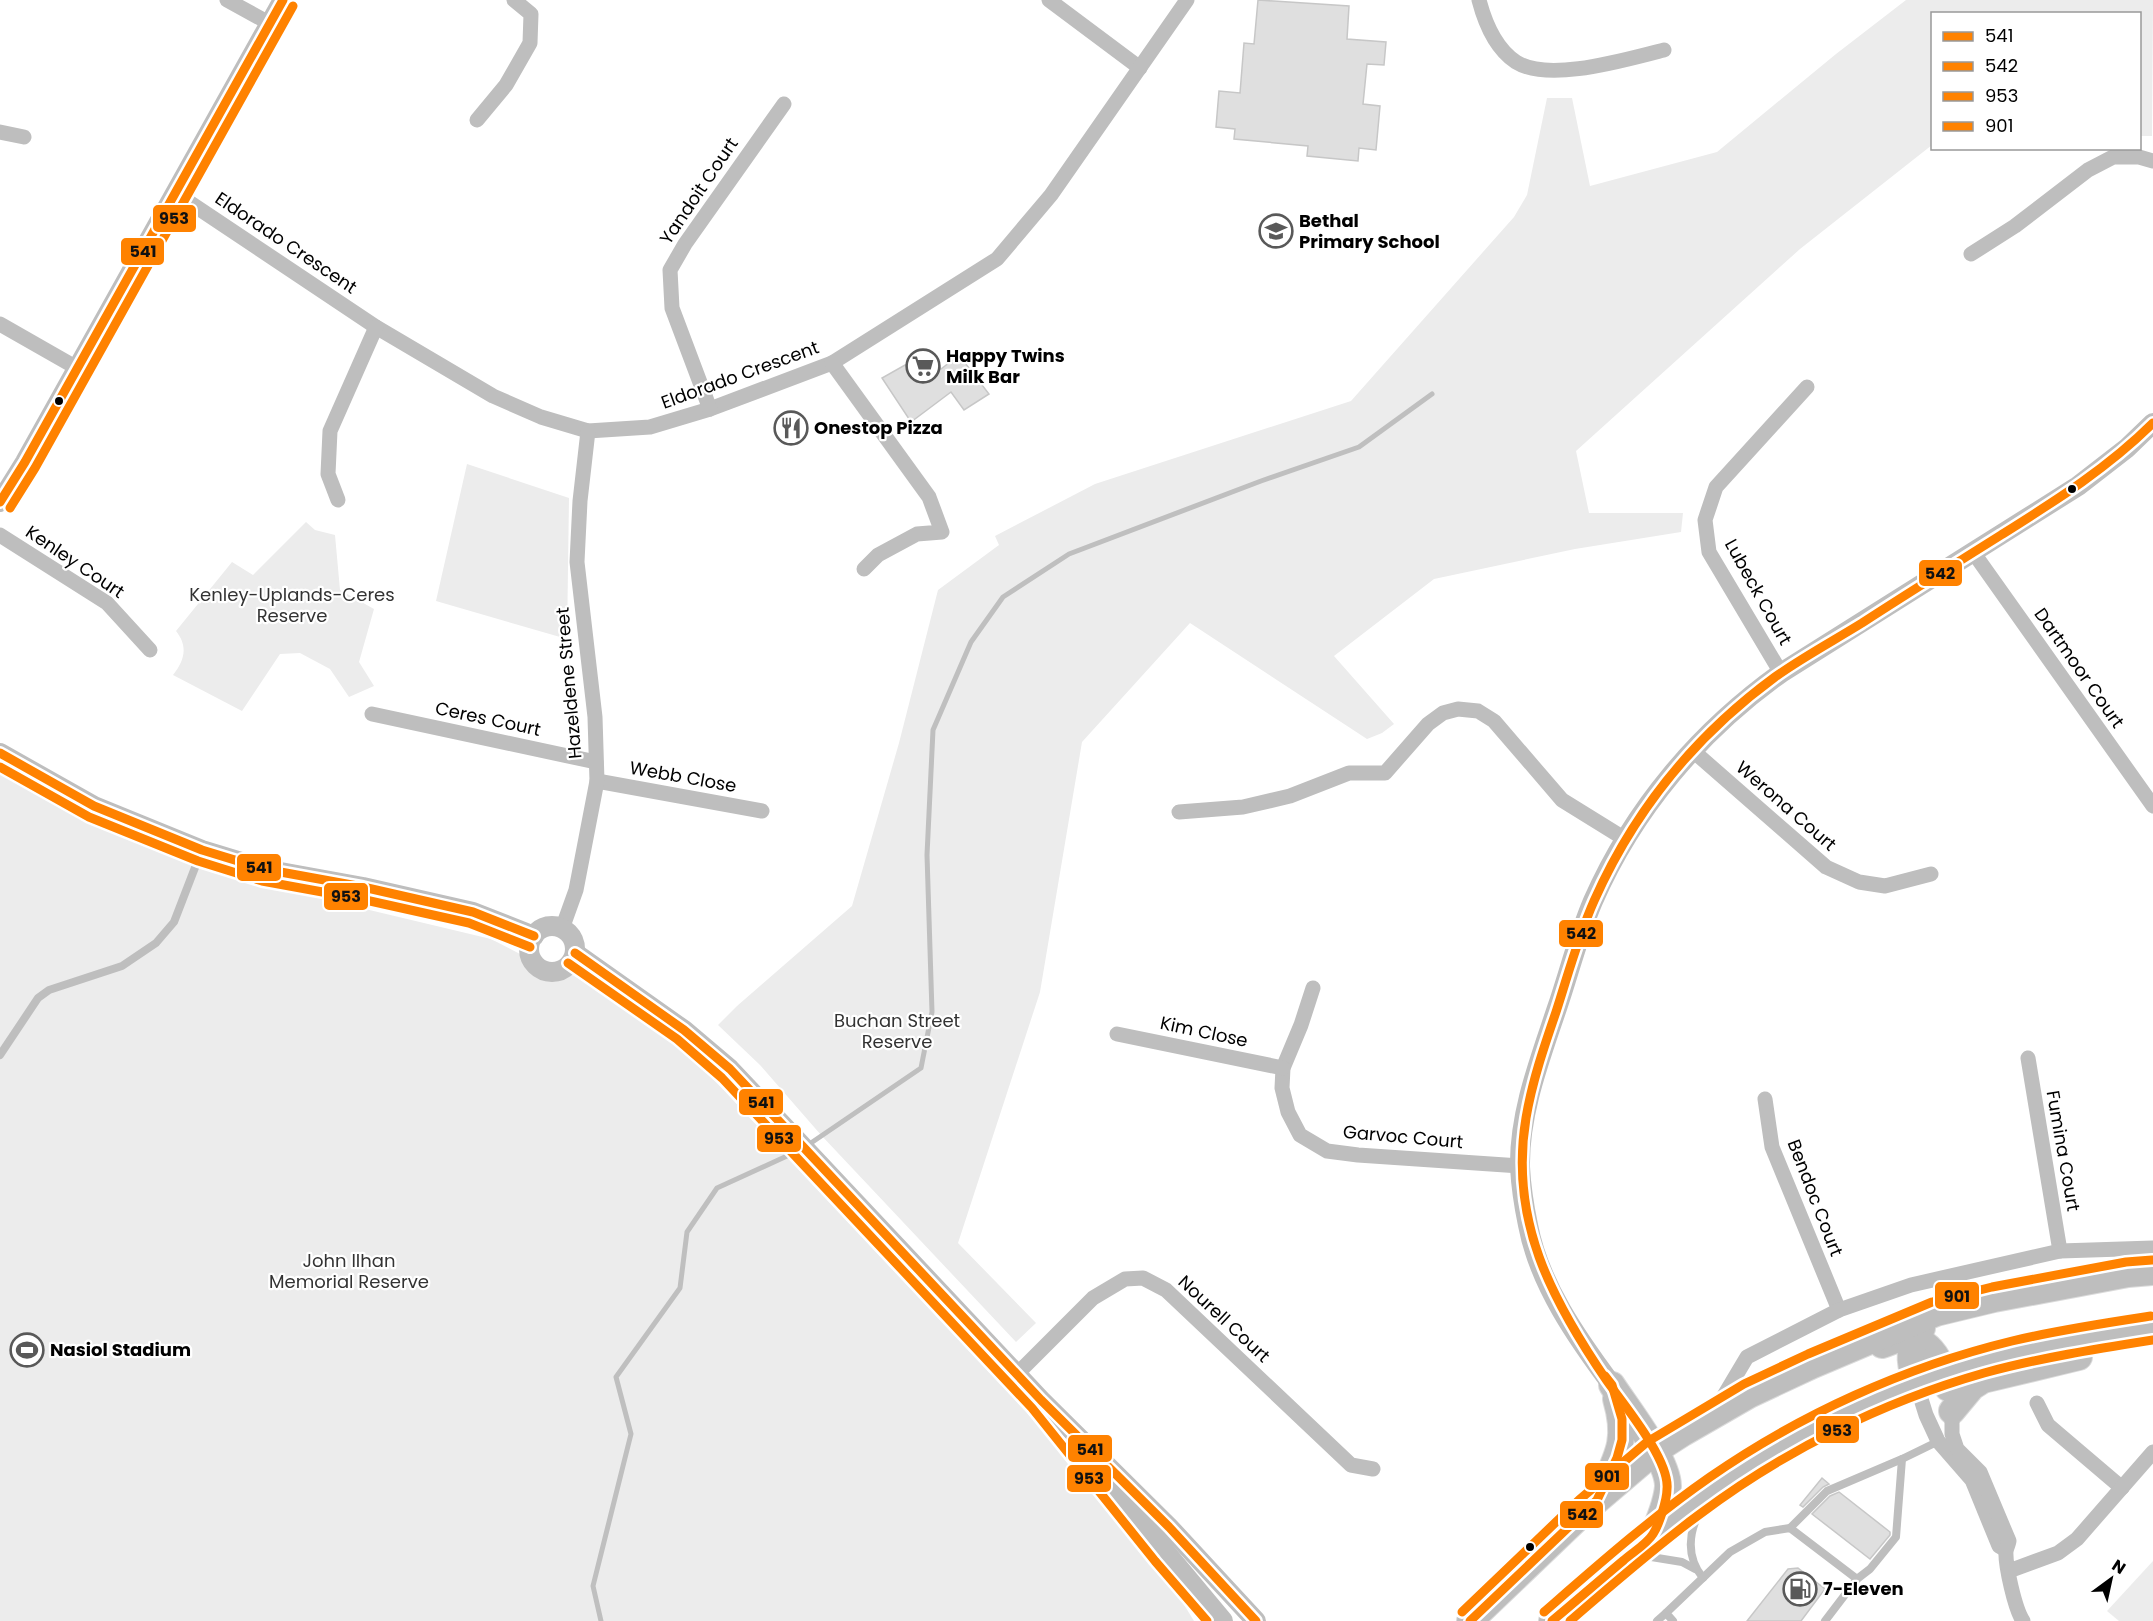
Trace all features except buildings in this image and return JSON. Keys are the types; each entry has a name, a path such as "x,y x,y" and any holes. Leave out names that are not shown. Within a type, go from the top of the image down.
{"main road":[{"path":"1470,1621 1596,1500 1655,1451 1683,1432 1713,1416 1813,1365 1936,1313 1994,1299 2128,1274 2153,1272"},
{"path":"1916,1383 1911,1368 1910,1349 1923,1326 1936,1313"},
{"path":"1552,1621 1653,1535 1712,1490 1745,1468 1817,1427 1916,1383 2013,1353 2077,1340 2153,1330"},
{"path":"1947,1429 1972,1387 1983,1380 2112,1350 2153,1330"},
{"path":"1813,1365 1905,1338 1927,1345 1945,1373 1947,1429"},
{"path":"1612,1385 1653,1419 1683,1432"},
{"path":"1612,1385 1666,1472 1668,1485 1666,1498 1653,1535"},
{"path":"1596,1500 1617,1458 1622,1440 1622,1419 1612,1385"}],"street":[{"path":"227,0 269,23"},
{"path":"0,502 25,462 282,0"},
{"path":"477,120 506,85 530,43 531,14 514,0"},
{"path":"1049,0 1140,68"},
{"name":"Eldorado Crescent","path":"174,192 376,327 493,396 541,417 588,431 650,427 710,409 832,363 997,259 1051,195 1187,0"},
{"path":"1479,0 1484,18 1496,42 1517,62 1544,71 1594,66 1664,50"},
{"name":"Yandoit Court","path":"710,409 672,308 670,270 685,244 783,104"},
{"path":"0,132 24,136"},
{"path":"1971,254 2015,226 2088,170 2113,156 2139,157 2153,161"},
{"path":"0,324 77,368"},
{"path":"338,500 328,474 330,431 376,327"},
{"path":"832,363 929,497 942,532 917,534 878,555 864,569"},
{"name":"Lubeck Court","path":"1781,672 1709,552 1705,520 1716,487 1807,387"},
{"path":"1612,1385 1571,1325 1538,1260 1528,1228 1520,1166 1529,1097 1540,1057 1593,902 1625,839 1647,804 1692,750 1734,709 1781,672 2078,486 2127,448 2153,423"},
{"name":"Hazeldene Street","path":"562,929 576,890 597,781 595,717 577,562 580,501 588,431"},
{"name":"Kenley Court","path":"0,535 107,603 150,650"},
{"name":"Dartmoor Court","path":"1973,552 2153,806"},
{"path":"1179,812 1243,807 1290,796 1349,773 1384,773 1428,724 1443,713 1458,710 1478,711 1494,721 1563,800 1625,839"},
{"name":"Ceres Court","path":"372,714 596,762"},
{"name":"Werona Court","path":"1692,750 1826,867 1859,882 1885,886 1931,874"},
{"path":"0,753 94,806 202,850 264,868 363,887 473,912 534,936"},
{"name":"Webb Close","path":"597,781 762,811"},
{"path":"543,928 562,929 573,939 575,953 573,960 562,970 548,972 541,969 531,958 530,943 534,936 543,928"},
{"path":"575,953 684,1030 730,1069 1041,1400 1169,1527 1256,1621"},
{"name":"Garvoc Court","path":"1313,988 1283,1068 1282,1088 1288,1112 1300,1135 1327,1151 1520,1166"},
{"name":"Kim Close","path":"1117,1034 1283,1068"},
{"name":"Fumina Court","path":"2028,1058 2061,1251"},
{"name":"Bendoc Court","path":"1765,1098 1772,1147 1839,1310"},
{"path":"1713,1416 1747,1357 1839,1310 1911,1285 2061,1251 2153,1248"},
{"name":"Nourell Court","path":"1017,1374 1094,1298 1125,1279 1143,1278 1166,1290 1351,1465 1372,1469"},
{"path":"1916,1383 1926,1414 1947,1429 1987,1513 1999,1546 2006,1550 2017,1612 2023,1621"},
{"path":"1041,1400 1222,1621"},
{"path":"2037,1403 2048,1425 2122,1488"},
{"path":"2009,1571 2058,1553 2077,1539 2153,1452"},
{"path":"1240,1605 1263,1621"}],"lane":[{"path":"0,1055 38,998 49,990 122,966 156,943 174,922 202,850"},
{"path":"1657,1621 1730,1552 1765,1532 1790,1528 1827,1491 1902,1459 1947,1429"},
{"path":"1825,1621 1857,1579 1870,1569 1896,1537 1902,1459"},
{"path":"1695,1569 1690,1552 1690,1539 1695,1520 1712,1490"},
{"path":"1790,1528 1857,1579"},
{"path":"1631,1554 1682,1562 1695,1569 1703,1578"},
{"path":"1666,1613 1673,1621"}],"green space":[{"name":"Buchan Street Reserve","path":"1906,0 2153,0 2152,136 2141,136 2141,12 1931,12 1931,146 1800,249 1576,451 1589,513 1683,513 1681,532 1575,549 1434,579 1334,656 1394,724 1382,733 1367,739 1190,623 1082,742 1040,992 958,1243 1036,1323 1016,1342 821,1135 760,1065 718,1025 852,906 899,743 938,590 999,545 995,536 1095,484 1351,401 1514,217 1527,195 1547,98 1572,98 1590,186 1717,152"},
{"path":"467,464 569,498 567,639 436,601"},
{"name":"Kenley-Uplands-Ceres Reserve","path":"306,522 315,530 335,535 340,590 374,609 359,662 374,686 349,697 330,669 300,653 280,654 242,711 173,675 184,653 182,642 176,631 232,562 253,575"},
{"name":"John Ilhan Memorial Reserve","path":"0,768 31,786 163,851 273,887 491,939 520,954 535,974 549,980 573,975 669,1036 721,1087 1106,1497 1161,1567 1194,1621 0,1621"},
{"path":"2153,1561 2153,1621 2119,1621 2107,1611"}],"waterway":[{"path":"808,1145 921,1068 932,1012 927,855 933,730 971,642 1003,597 1069,554 1261,481 1359,447 1432,394"},
{"path":"601,1621 593,1586 631,1434 616,1377 680,1288 687,1232 717,1188 800,1150"}],"transit line":[{"name":"541","path":"0,502 25,462 283,0"},
{"name":"953","path":"10,508 35,468 293,6"},
{"name":"542","path":"1552,1621 1644,1545 1660,1519 1667,1494 1666,1477 1654,1448 1587,1350 1552,1289 1529,1224 1524,1191 1522,1155 1526,1118 1535,1078 1583,928 1610,868 1628,836 1670,777 1719,724 1746,700 1796,663 2061,496 2118,455 2153,423"},
{"name":"541","path":"0,753 94,806 202,850 264,869 363,887 473,912 534,936"},
{"name":"953","path":"0,767 89,817 198,861 262,881 361,899 469,923 530,947"},
{"name":"541","path":"575,953 684,1030 730,1069 1041,1400 1169,1527 1256,1621"},
{"name":"953","path":"568,963 677,1039 722,1078 1032,1408 1155,1561 1207,1621"},
{"name":"901","path":"1462,1612 1579,1500 1647,1442 1744,1384 1808,1354 1932,1302 1992,1287 2126,1262 2152,1260"},
{"name":"901","path":"1544,1612 1625,1542 1688,1493 1745,1454 1817,1413 1893,1379 1972,1352 2047,1333 2151,1316"},
{"name":"953","path":"1570,1621 1650,1553 1732,1491 1765,1469 1835,1431 1908,1398 1984,1373 2047,1358 2153,1340"},
{"name":"542","path":"1470,1621 1597,1500 1617,1458 1622,1440 1622,1419 1612,1385 1605,1376"}],"place":[{"name":"Bethal Primary School","path":"1276,231"},
{"name":"Happy Twins Milk Bar","path":"923,366"},
{"name":"Onestop Pizza","path":"791,428"},
{"name":"Nasiol Stadium","path":"27,1350"},
{"name":"7-Eleven","path":"1800,1589"}]}
